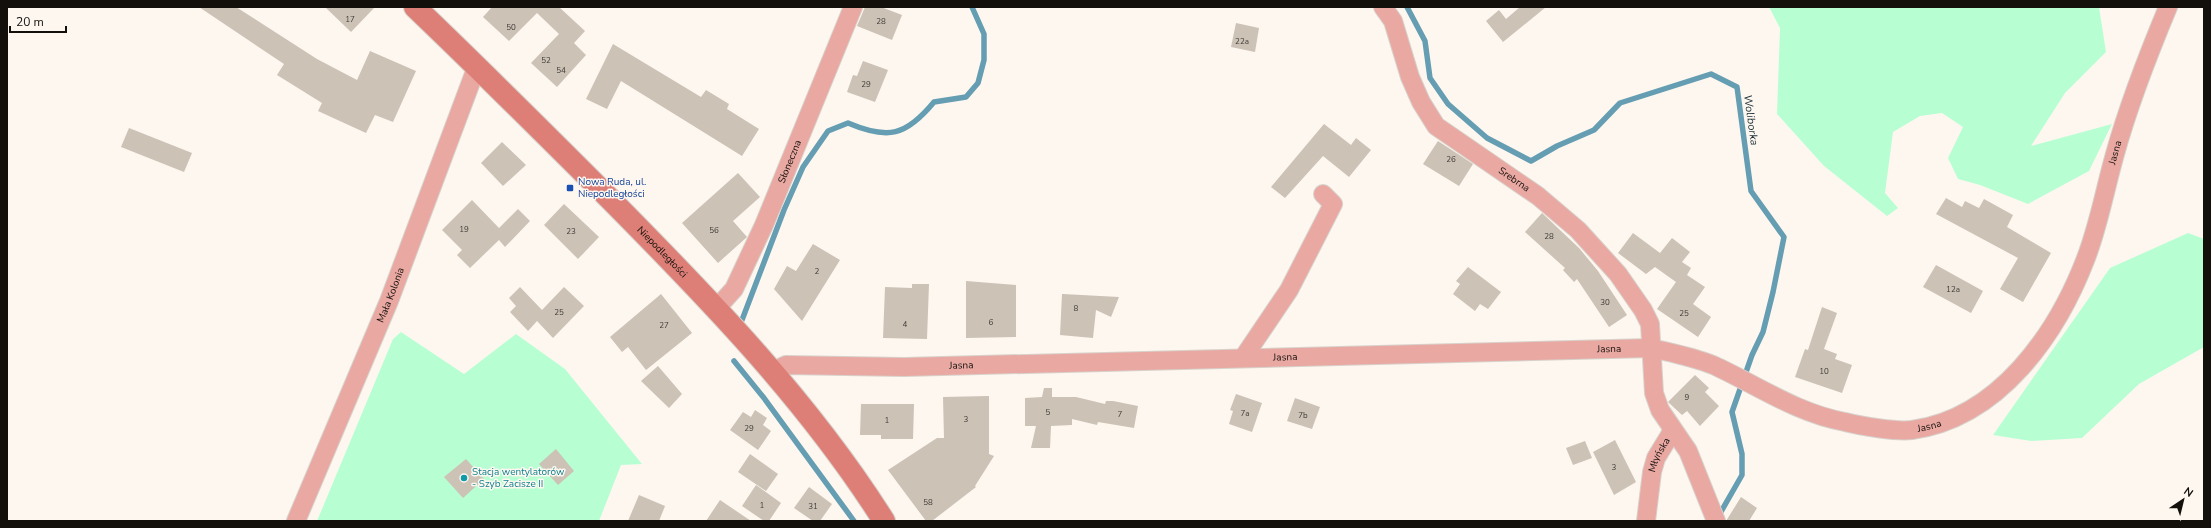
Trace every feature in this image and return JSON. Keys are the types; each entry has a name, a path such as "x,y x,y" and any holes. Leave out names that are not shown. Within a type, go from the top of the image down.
{"street":[{"name":"Niepodległości","path":"415,7 477,66 655,245 716,309 772,372 836,449 884,521"},
{"name":"Słoneczna","path":"716,309 734,289 764,225 852,7"},
{"name":"Srebrna","path":"1384,7 1393,21 1410,77 1421,102 1436,126 1538,196 1578,230 1618,274 1643,310 1650,324 1651,348"},
{"name":"Jasna","path":"772,372 786,365 912,367 1651,348 1694,358 1793,406 1844,422 1910,430 1946,422 1982,403 2005,383 2026,361 2062,311 2078,277 2095,232 2115,154 2139,77 2168,7"},
{"name":"Mała Kolonia","path":"296,521 389,301 477,66"},
{"path":"1243,358 1289,290 1333,204 1323,194"},
{"name":"Młyńska","path":"1646,521 1652,472 1656,458 1673,430 1660,410 1654,392 1651,348"},
{"path":"1673,430 1688,451 1713,514"}],"green space":[{"path":"1769,7 2099,7 2106,52 2065,93 2031,146 2112,124 2089,171 2028,204 1980,185 1958,179 1948,158 1963,127 1942,113 1920,116 1893,132 1885,193 1898,208 1887,216 1824,166 1777,114 1780,28"},
{"path":"2188,233 2204,239 2204,347 2139,384 2082,438 2031,441 1993,435 2110,268"},
{"path":"401,332 464,374 516,334 565,369 642,464 621,465 599,521 317,521 393,339"}],"building":[{"path":"199,7 236,7 317,59 357,80 370,51 416,71 393,122 375,115 366,133 318,111 322,103 277,75 284,64"},
{"path":"325,7 375,7 351,32"},
{"path":"492,7 559,7 585,31 574,43 586,55 557,87 531,63 559,34 537,13 509,41 483,17"},
{"path":"865,7 881,7 902,15 892,40 857,26"},
{"path":"1520,7 1546,7 1503,42 1486,21 1499,10 1506,19"},
{"path":"1236,23 1259,28 1255,52 1231,47"},
{"path":"613,44 701,97 706,90 729,104 727,109 759,129 742,156 621,81 607,109 586,99"},
{"path":"863,61 888,70 875,102 847,92 853,75 857,76"},
{"path":"1324,124 1351,145 1356,138 1371,150 1349,177 1323,156 1285,198 1271,187"},
{"path":"129,128 192,153 184,172 121,147"},
{"path":"1438,141 1473,164 1459,186 1423,164"},
{"path":"502,142 526,165 503,186 481,163"},
{"path":"738,173 760,197 733,221 747,237 718,263 682,223"},
{"path":"1946,198 1962,207 1965,201 1979,208 1984,199 2013,215 2007,227 2051,253 2023,302 2000,289 2018,258 1936,214"},
{"path":"472,200 499,228 518,209 530,221 505,247 499,240 470,268 457,255 462,250 442,230"},
{"path":"564,204 599,237 578,259 544,225"},
{"path":"1542,213 1579,248 1598,271 1627,315 1609,327 1577,279 1574,282 1563,270 1565,268 1525,232"},
{"path":"1633,233 1660,253 1672,238 1690,252 1682,262 1691,268 1687,275 1705,287 1693,304 1711,317 1698,337 1657,309 1676,282 1655,267 1646,274 1618,253"},
{"path":"813,244 840,260 802,321 774,289 787,266 796,271"},
{"path":"1936,265 1983,291 1971,313 1923,287"},
{"path":"1468,267 1501,292 1488,309 1480,304 1475,311 1453,294 1460,284 1456,281"},
{"path":"966,281 1016,285 1016,337 966,338"},
{"path":"912,284 929,284 927,339 883,338 885,287 912,288"},
{"path":"520,287 542,310 564,287 584,306 553,338 537,321 528,331 510,312 516,306 509,298"},
{"path":"661,294 692,333 646,370 628,347 622,352 610,337"},
{"path":"1062,294 1119,297 1111,317 1096,310 1093,338 1060,335"},
{"path":"1822,307 1837,313 1824,349 1837,354 1835,359 1852,365 1842,393 1795,377 1805,349 1808,350"},
{"path":"658,366 682,394 669,408 641,381"},
{"path":"1695,375 1709,388 1705,392 1719,406 1700,426 1687,411 1682,415 1668,402"},
{"path":"1044,388 1052,388 1052,397 1076,397 1105,404 1106,401 1113,401 1138,406 1134,428 1098,422 1097,425 1072,419 1072,425 1051,426 1050,448 1031,448 1036,426 1025,426 1025,398 1042,397"},
{"path":"1236,394 1262,403 1252,432 1229,424 1233,411 1230,410"},
{"path":"989,396 989,454 994,456 975,486 976,487 932,521 926,521 888,470 937,438 944,438 943,397"},
{"path":"1295,398 1320,407 1312,429 1287,421"},
{"path":"861,404 914,404 913,439 881,439 881,435 860,435"},
{"path":"755,410 767,418 763,425 771,431 758,450 730,430 743,412 751,417"},
{"path":"1615,440 1636,482 1614,495 1593,452"},
{"path":"1585,441 1592,458 1573,465 1566,448"},
{"path":"556,449 574,471 558,485 539,464"},
{"path":"750,454 778,474 766,491 738,472"},
{"name":"Stacja wentylatorów - Szyb Zacisze II","path":"466,459 484,479 463,498 444,477"},
{"path":"756,485 781,503 769,521 764,521 742,506"},
{"path":"809,487 832,504 820,521 813,521 794,508"},
{"path":"639,495 665,506 659,521 628,521"},
{"path":"1741,497 1757,508 1749,521 1726,521"},
{"path":"720,500 751,521 706,521"}],"waterway":[{"path":"742,320 784,210 803,167 828,131 848,123 874,132 896,132 914,122 934,102 966,97 978,83 984,60 984,34 972,7"},
{"name":"Woliborka","path":"1407,7 1425,41 1430,78 1448,104 1487,138 1531,161 1557,146 1594,130 1620,103 1711,74 1737,87 1751,191 1784,237 1763,332 1752,355 1732,412 1742,454 1742,475 1718,517"},
{"path":"734,361 764,398 854,521"}],"place":[{"name":"Nowa Ruda, ul. Niepodległości","path":"570,188"},
{"name":"Stacja wentylatorów - Szyb Zacisze II","path":"464,478"}]}
